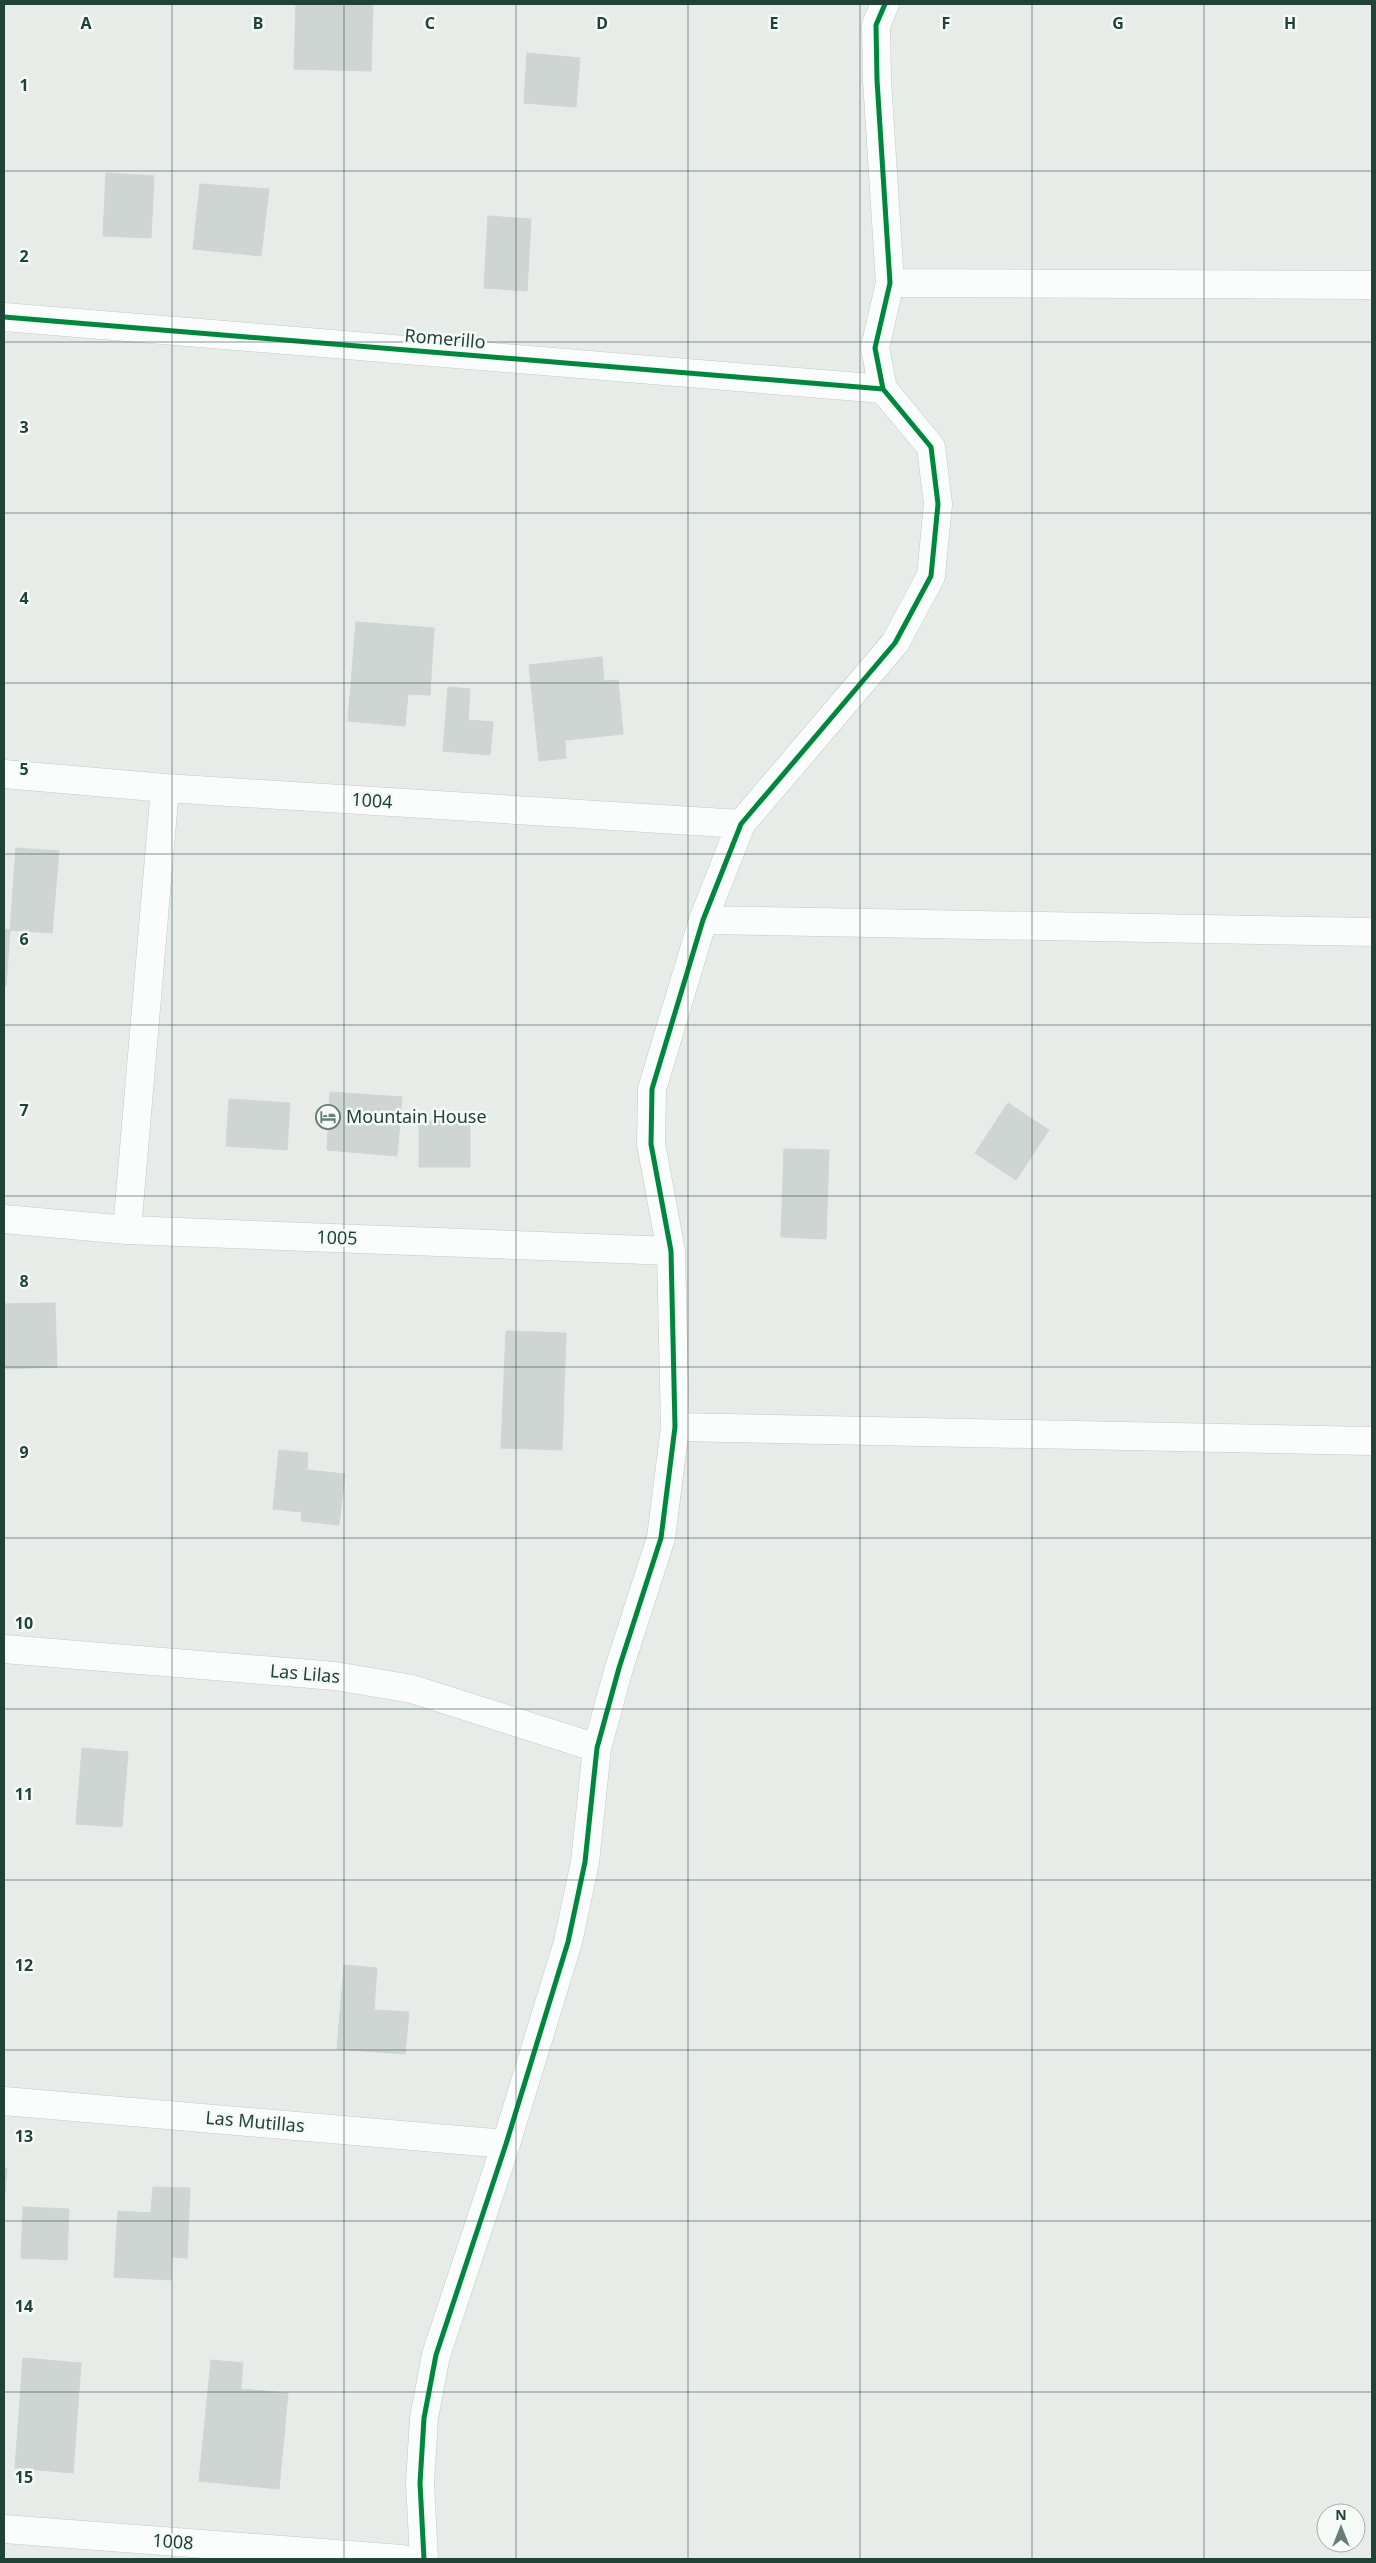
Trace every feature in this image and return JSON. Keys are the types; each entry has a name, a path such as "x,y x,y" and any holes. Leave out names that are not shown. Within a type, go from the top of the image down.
{"street":[{"path":"424,2559 420,2483 424,2418 436,2355 506,2144 568,1942 585,1862 597,1748 619,1668 661,1538 675,1426 671,1251 651,1144 652,1089 703,920 741,824 895,643 931,576 938,504 931,446 883,389 875,348 890,283 877,80 876,25 885,4"},
{"path":"890,283 1372,285"},
{"name":"Romerillo","path":"4,317 883,389"},
{"name":"1004","path":"4,774 166,788 741,824"},
{"path":"126,1230 166,788"},
{"path":"703,920 1372,932"},
{"name":"1005","path":"4,1219 126,1230 671,1251"},
{"path":"675,1426 1372,1441"},
{"name":"Las Lilas","path":"4,1649 335,1676 412,1689 597,1748"},
{"name":"Las Mutillas","path":"4,2101 506,2144"},
{"name":"1008","path":"4,2528 402,2559"}],"building":[{"path":"296,4 373,4 371,71 294,69"},
{"path":"527,53 580,58 576,107 524,103"},
{"path":"106,173 154,176 151,238 103,236"},
{"path":"200,184 269,189 261,256 193,249"},
{"path":"488,216 531,219 527,291 484,288"},
{"path":"356,622 434,628 430,695 408,694 405,726 348,721"},
{"path":"602,657 604,681 618,680 623,734 565,740 566,758 539,761 529,665"},
{"path":"448,687 470,689 468,720 493,722 490,755 443,751"},
{"path":"16,848 59,851 52,933 10,930"},
{"path":"4,929 10,930 6,986 4,986"},
{"path":"330,1092 402,1097 397,1156 327,1150"},
{"path":"229,1099 290,1103 287,1150 226,1146"},
{"path":"1008,1103 1049,1130 1016,1180 975,1153"},
{"path":"419,1121 470,1121 470,1167 419,1167"},
{"path":"784,1149 829,1150 826,1239 781,1237"},
{"path":"55,1303 57,1367 4,1369 4,1304"},
{"path":"506,1331 566,1333 562,1450 501,1448"},
{"path":"279,1450 308,1453 307,1470 345,1474 339,1525 301,1521 302,1512 273,1509"},
{"path":"82,1748 128,1752 122,1827 76,1824"},
{"path":"344,1965 377,1968 374,2010 409,2012 405,2054 337,2049"},
{"path":"4,2168 7,2168 4,2203"},
{"path":"153,2187 190,2188 187,2258 172,2257 171,2280 114,2277 118,2211 151,2213"},
{"path":"23,2207 69,2209 67,2260 21,2258"},
{"path":"23,2358 81,2363 73,2473 15,2468"},
{"path":"211,2360 243,2363 241,2389 288,2393 279,2489 199,2481"}],"cycle path":[{"path":"424,2559 420,2483 424,2418 436,2355 506,2144 568,1942 585,1862 597,1748 619,1668 661,1538 675,1427 671,1251 651,1144 652,1089 703,920 741,824 895,643 931,576 938,504 931,447 883,389 875,348 890,283 877,80 876,25 885,4"},
{"path":"4,317 883,389"}],"place":[{"name":"Mountain House","path":"328,1117"}]}
